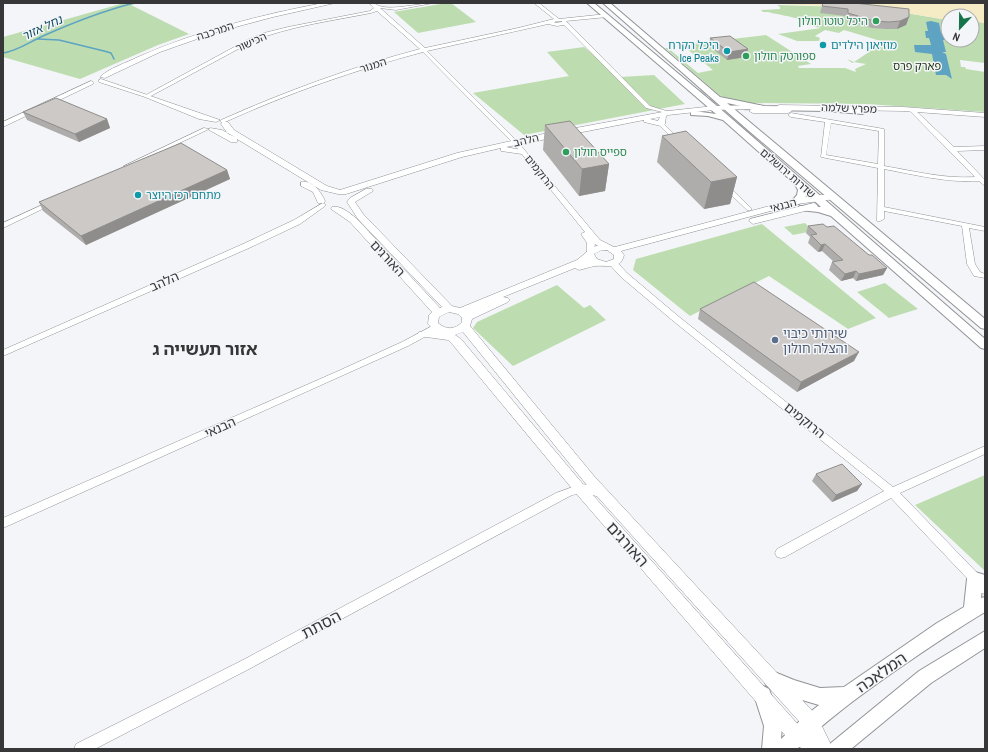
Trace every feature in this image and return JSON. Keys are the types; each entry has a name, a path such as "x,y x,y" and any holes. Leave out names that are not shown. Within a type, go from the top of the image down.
{"main road":[{"name":"שדרות ירושלים","path":"590,3 599,14 607,16 696,91 798,181 824,199 985,325"},
{"name":"שדרות ירושלים","path":"606,3 730,109 824,199 840,218 985,345"},
{"path":"707,90 727,101 758,108 827,109 862,112"},
{"path":"693,112 702,105 696,91"},
{"path":"752,129 746,119 747,116 758,108"},
{"path":"693,112 708,114 728,120"},
{"path":"798,181 802,190 799,205 819,209 840,218"},
{"path":"979,607 982,584"},
{"name":"המלאכה","path":"784,749 811,722 848,695 943,628 979,607"},
{"path":"837,749 925,677 985,639"},
{"path":"772,679 792,688 820,697 848,695"},
{"path":"763,695 773,726 771,749"}],"street":[{"name":"המרכבה","path":"3,124 160,46 196,33 259,16 323,3"},
{"name":"המרכבה","path":"96,79 165,48 207,33 281,13 332,3"},
{"name":"הרוקמים","path":"371,3 377,6 424,50 453,80 474,107 514,145 597,242 613,254 624,275 675,318 892,492 982,584"},
{"path":"386,14 396,9 431,3"},
{"path":"536,3 572,31 648,107 664,118 684,146"},
{"path":"377,6 396,9"},
{"name":"הכישור","path":"147,96 261,36 288,28 374,12 377,6"},
{"name":"הכישור","path":"366,14 386,14"},
{"name":"המנור","path":"222,122 287,94 382,62 424,50 558,21 574,20 599,14"},
{"path":"96,79 191,117 207,128 225,134 316,191 322,203"},
{"path":"3,118 82,80 96,79 147,96 202,117 222,122 231,132 324,188 341,192"},
{"path":"645,118 648,112 648,107"},
{"name":"מפרץ שלמה","path":"716,110 819,107 985,115"},
{"name":"הלהב","path":"3,353 298,222 322,203 327,194 341,192 460,155 645,118 664,118 693,112 716,110"},
{"name":"מפרץ שלמה","path":"862,112 913,112 985,118"},
{"path":"913,112 952,149 985,184"},
{"path":"791,115 882,130 880,219"},
{"path":"828,121 823,156 882,168 952,179 979,179"},
{"path":"123,168 222,122"},
{"path":"514,145 525,145 531,141"},
{"name":"הרוקמים","path":"514,145 591,242 592,256"},
{"name":"הלהב","path":"335,209 343,207 365,192 501,147"},
{"path":"952,149 985,148"},
{"path":"721,182 748,212"},
{"name":"האורגים","path":"341,192 351,196 352,201 361,217 449,309"},
{"path":"3,226 59,199"},
{"name":"הבנאי","path":"613,254 824,199"},
{"name":"האורגים","path":"322,203 344,213 353,220 438,312"},
{"name":"הבנאי","path":"613,254 748,212 799,205"},
{"path":"880,208 985,229"},
{"path":"965,225 971,264 977,274 985,276"},
{"path":"464,318 449,309 438,312 432,320 440,330 456,331 464,318 583,265 592,256 596,248 613,254 604,264 592,256"},
{"name":"האורגים","path":"464,318 603,494 811,722 825,749"},
{"name":"האורגים","path":"440,330 456,342 581,492 763,695 797,736 818,749"},
{"name":"הבנאי","path":"3,523 291,396 423,334 440,330"},
{"path":"423,334 437,335 456,342"},
{"path":"781,553 892,492 985,450"},
{"name":"הסתת","path":"81,749 245,665 560,496 581,492 586,487 603,494"}],"green space":[{"path":"124,3 140,3 131,5 189,34 158,45 80,79 3,57 3,37"},
{"path":"451,3 476,22 418,33 394,12"},
{"name":"פארק פרס","path":"777,5 842,7 906,13 940,19 940,48 980,48 980,22 985,23 985,63 960,60 961,67 985,72 985,112 866,104 749,103 728,99 719,95 665,48 668,48 698,73 713,70 682,45 766,35 811,64 798,66 799,68 845,68 856,72 855,69 866,64 854,62 884,42 844,30 839,33 825,30 815,36 820,38 819,41 797,41 778,34 821,28 811,26 808,23 798,19 763,12 761,10 780,9"},
{"path":"584,47 620,77 654,75 685,104 524,135 473,93 569,76 547,52"},
{"path":"805,223 813,231 793,235 784,227"},
{"path":"762,224 876,318 848,329 769,276 690,316 633,270 636,259"},
{"path":"885,283 918,309 889,318 857,292"},
{"path":"557,285 584,308 590,305 606,320 513,366 473,328 477,322"},
{"path":"985,475 985,571 915,505"}],"sand":[{"path":"756,3 985,3 985,23 980,22 980,8 940,8 940,19 906,13 842,7"}],"water":[{"path":"931,21 939,23 940,48 945,48 946,52 942,52 946,54 952,79 946,75 936,75 932,54 915,52 914,45 931,45 929,38 926,38 925,31 928,31 926,22"}],"building":[{"path":"823,3 854,3 909,9 909,17 900,21 874,21 848,13 848,9 822,6"},
{"path":"730,36 748,49 729,52 710,38"},
{"path":"56,98 107,119 75,134 23,112"},
{"path":"570,121 609,164 582,169 545,125"},
{"path":"686,131 737,177 711,182 662,136"},
{"name":"מתחם רכז היוצר","path":"181,143 227,170 81,236 39,202"},
{"path":"823,224 827,227 834,226 887,268 859,274 856,271 845,274 832,262 843,260 825,244 821,245 811,235 817,234 808,226"},
{"name":"שירותי כיבוי והצלה חולון","path":"754,282 859,352 801,382 700,309"},
{"path":"842,464 862,484 836,495 816,474"}],"waterway":[{"name":"נחל אזור","path":"3,53 19,48 76,22 134,3"},
{"path":"38,39 59,40 104,51 111,53 114,59"}],"tunnel":[{"path":"699,92 712,99 725,103 753,107"}],"place":[{"name":"היכל טוטו חולון","path":"876,21"},
{"name":"מוזיאון הילדים","path":"823,45"},
{"name":"היכל הקרח Ice Peaks","path":"727,51"},
{"name":"ספורטק חולון","path":"746,56"},
{"name":"ספייס חולון","path":"566,152"},
{"name":"מתחם רכז היוצר","path":"138,195"},
{"name":"שירותי כיבוי והצלה חולון","path":"775,340"}],"district":[{"name":"אזור תעשייה ג","path":"205,349"}]}
